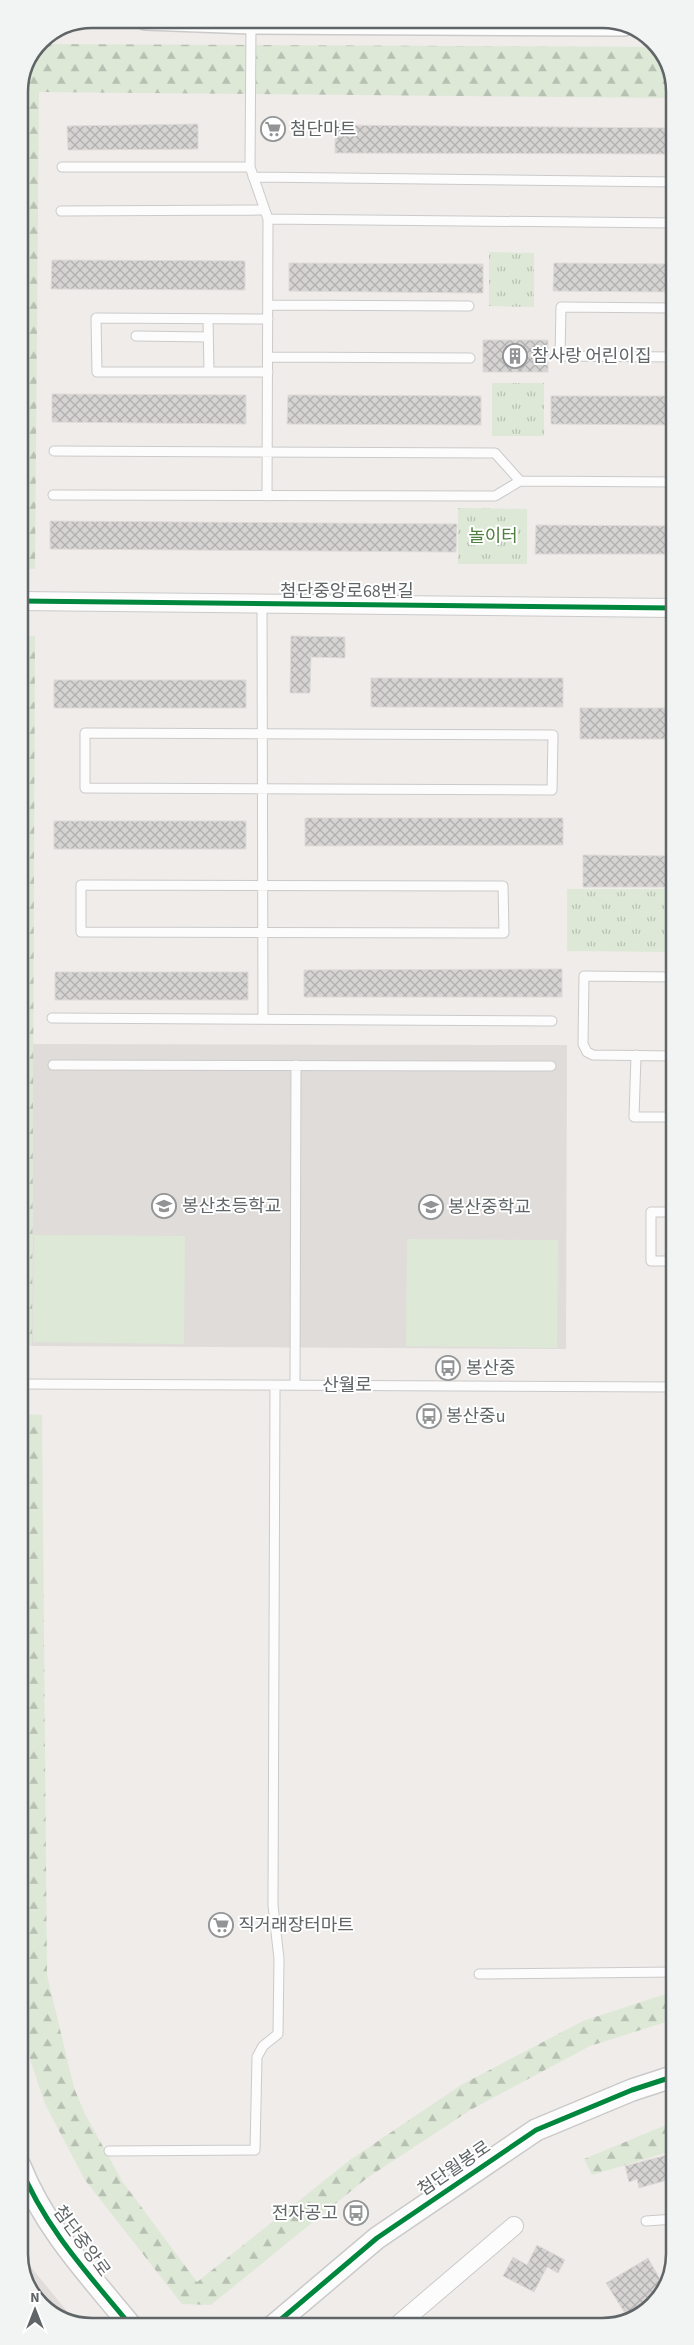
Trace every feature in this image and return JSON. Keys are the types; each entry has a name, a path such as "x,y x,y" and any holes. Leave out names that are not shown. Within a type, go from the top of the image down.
{"street":[{"name":"첨단중앙로68번길","path":"28,601 666,608"},
{"name":"첨단월봉로","path":"283,2317 377,2238 536,2130 632,2090 666,2079"},
{"name":"첨단중앙로","path":"28,2193 67,2249 124,2317"},
{"path":"407,2318 514,2226"}],"lane":[{"path":"251,28 250,167 267,215 267,496"},
{"path":"62,167 250,167"},
{"path":"253,177 666,182"},
{"path":"61,211 666,224"},
{"path":"268,305 469,306"},
{"path":"666,308 560,307 560,356 666,357"},
{"path":"268,319 96,318 97,372 268,372"},
{"path":"208,319 209,372"},
{"path":"136,336 208,337"},
{"path":"268,357 470,358"},
{"path":"54,451 495,453 520,481"},
{"path":"54,495 495,496 520,481 666,482"},
{"path":"262,604 263,1020"},
{"path":"85,733 262,734 552,735 552,790 85,788 85,733"},
{"path":"80,885 262,886 503,886 504,933 81,932 80,885"},
{"path":"666,977 584,976 585,1050 593,1055 666,1056"},
{"path":"52,1018 552,1021"},
{"path":"636,1055 634,1117 666,1117"},
{"path":"53,1065 551,1066"},
{"path":"295,1385 296,1066"},
{"path":"666,1212 651,1212 651,1232 652,1261 666,1261"},
{"name":"산월로","path":"28,1384 666,1387"},
{"path":"109,2151 255,2150 256,2066 258,2055 262,2046 278,2034 279,1958 273,1905 276,1386"},
{"path":"479,1974 666,1972"},
{"path":"646,2221 666,2220"}],"shaded area":[{"path":"33,1044 567,1045 566,1349 32,1346"},
{"path":"29,2265 46,2285 36,2285"},
{"path":"60,2303 69,2314 60,2309"}],"green space":[{"path":"48,44 649,47 651,49 663,71 666,98 39,92 35,569 28,569 28,91 32,67 46,46"},
{"path":"489,252 534,253 534,307 489,306"},
{"path":"492,383 544,383 544,436 492,436"},
{"name":"놀이터","path":"458,508 527,509 527,564 458,564"},
{"path":"28,636 35,636 32,1346 28,1346"},
{"path":"567,889 666,889 666,952 567,951"},
{"path":"34,1235 185,1236 184,1344 33,1342"},
{"path":"407,1239 558,1240 557,1348 406,1346"},
{"path":"28,1414 42,1415 47,1975 74,2088 85,2114 122,2181 197,2282 350,2160 461,2085 583,2021 666,1994 666,2022 590,2046 472,2109 367,2178 211,2305 182,2304 85,2180 45,2104 28,2053"},
{"path":"666,2125 666,2153 592,2175 584,2159"}],"building":[{"path":"198,124 198,149 68,150 67,126"},
{"path":"335,125 666,128 666,154 335,153"},
{"path":"52,260 245,261 245,290 51,289"},
{"path":"289,263 483,264 483,293 289,291"},
{"path":"554,263 666,264 666,292 553,291"},
{"name":"참사랑 어린이집","path":"483,340 548,340 548,372 483,372"},
{"path":"52,394 246,395 246,424 52,422"},
{"path":"288,395 481,396 481,425 287,424"},
{"path":"551,396 666,396 666,425 551,424"},
{"path":"50,521 457,524 456,552 50,549"},
{"path":"536,525 666,526 666,554 535,554"},
{"path":"291,636 345,637 345,658 311,657 310,693 290,693"},
{"path":"371,678 563,678 563,707 371,707"},
{"path":"54,680 246,680 246,708 54,708"},
{"path":"580,708 666,708 666,739 580,739"},
{"path":"305,818 563,818 563,845 305,846"},
{"path":"54,821 246,821 246,849 54,849"},
{"path":"583,855 666,856 666,887 583,887"},
{"path":"562,969 562,997 304,997 304,970"},
{"path":"55,972 248,972 248,1000 55,1000"},
{"path":"666,2155 666,2180 639,2188 637,2179 629,2182 625,2166"},
{"path":"537,2245 565,2260 558,2273 547,2267 534,2292 503,2276 513,2257 527,2265"},
{"path":"648,2258 661,2280 645,2302 625,2313 606,2283"}],"cycle path":[{"path":"28,601 666,608"},
{"path":"283,2317 377,2238 536,2130 632,2090 666,2079"},
{"path":"28,2184 42,2210 69,2250 124,2317"}],"place":[{"name":"첨단마트","path":"273,129"},
{"name":"참사랑 어린이집","path":"515,356"},
{"name":"봉산초등학교","path":"164,1206"},
{"name":"봉산중학교","path":"431,1207"},
{"name":"봉산중","path":"448,1368"},
{"name":"봉산중u","path":"429,1416"},
{"name":"직거래장터마트","path":"221,1925"},
{"name":"전자공고","path":"356,2213"}]}
